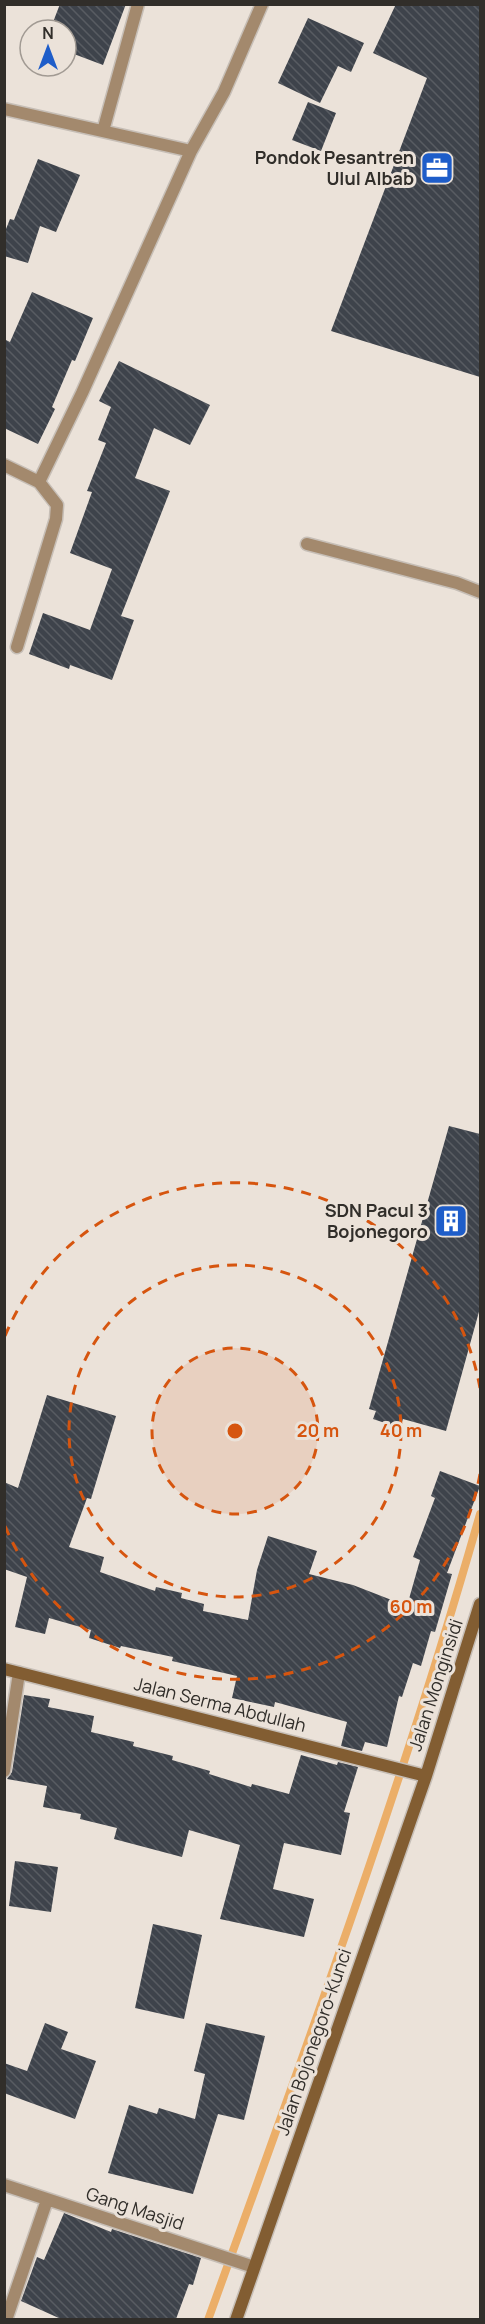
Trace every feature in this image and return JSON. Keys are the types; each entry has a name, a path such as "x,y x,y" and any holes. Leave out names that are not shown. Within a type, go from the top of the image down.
{"main road":[{"name":"Jalan Monginsidi","path":"426,1776 480,1604"},
{"name":"Jalan Serma Abdullah","path":"4,1669 426,1776"},
{"name":"Jalan Bojonegoro-Kunci","path":"236,2319 426,1776"}],"street":[{"path":"103,131 138,4"},
{"path":"39,482 82,393 191,151 225,92 262,4"},
{"path":"4,109 191,151"},
{"path":"4,465 39,482 57,505 56,519 17,647"},
{"path":"307,544 457,583 480,592"},
{"path":"4,1771 19,1673"},
{"name":"Gang Masjid","path":"4,2185 254,2267"},
{"path":"6,2319 47,2200"}],"building":[{"path":"60,4 126,4 103,65 78,56 78,18 55,18"},
{"name":"Pondok Pesantren Ulul Albab","path":"396,4 480,4 480,377 331,331 427,78 373,53"},
{"path":"308,18 364,43 351,72 338,66 320,103 278,83"},
{"path":"308,102 336,113 321,151 292,140"},
{"path":"38,159 80,175 56,232 40,226 28,263 4,256 4,234 10,219 14,220"},
{"path":"32,292 93,318 75,361 72,360 52,407 55,409 38,444 4,428 4,339 10,342"},
{"path":"119,361 210,405 190,445 154,428 135,478 170,491 121,616 134,620 112,680 70,665 69,669 29,654 43,613 90,630 112,569 70,553 92,492 87,491 106,443 98,440 111,407 99,401"},
{"name":"SDN Pacul 3 Bojonegoro","path":"449,1126 480,1134 480,1308 446,1431 403,1419 400,1428 373,1419 376,1411 369,1409"},
{"path":"47,1395 116,1416 91,1499 87,1498 69,1547 104,1557 100,1572 155,1591 156,1587 182,1593 181,1598 204,1604 203,1611 248,1620 257,1570 268,1536 317,1551 309,1574 353,1585 407,1606 420,1560 413,1557 435,1498 431,1496 440,1471 480,1486 447,1573 452,1574 435,1632 431,1631 421,1666 413,1663 402,1697 399,1696 387,1747 365,1742 362,1751 341,1746 347,1722 275,1702 274,1707 232,1698 237,1676 172,1661 173,1657 121,1646 120,1648 89,1638 91,1630 49,1618 45,1634 15,1627 27,1577 4,1569 4,1482 18,1488"},
{"path":"24,1695 50,1699 48,1707 94,1716 91,1732 134,1742 133,1746 173,1756 172,1760 210,1771 209,1774 251,1787 252,1784 289,1794 301,1755 337,1765 338,1762 358,1767 344,1812 350,1813 341,1855 284,1843 273,1889 314,1899 304,1937 220,1919 240,1845 189,1830 182,1857 114,1839 117,1828 80,1819 81,1814 43,1807 47,1786 7,1779 12,1772"},
{"path":"15,1861 58,1867 51,1912 9,1906"},
{"path":"153,1924 202,1935 184,2019 135,2008"},
{"path":"45,2023 68,2032 61,2049 96,2061 75,2119 4,2093 4,2063 27,2071"},
{"path":"206,2023 265,2036 244,2120 218,2114 193,2194 108,2173 129,2105 157,2114 159,2108 195,2119 205,2074 194,2071"},
{"path":"64,2213 111,2232 112,2229 201,2258 193,2285 189,2284 176,2319 61,2319 21,2301 37,2257 44,2260"}],"waterway":[{"path":"208,2320 351,1919 419,1717 480,1514"}],"place":[{"name":"Pondok Pesantren Ulul Albab","path":"437,168"},
{"name":"SDN Pacul 3 Bojonegoro","path":"451,1221"}]}
